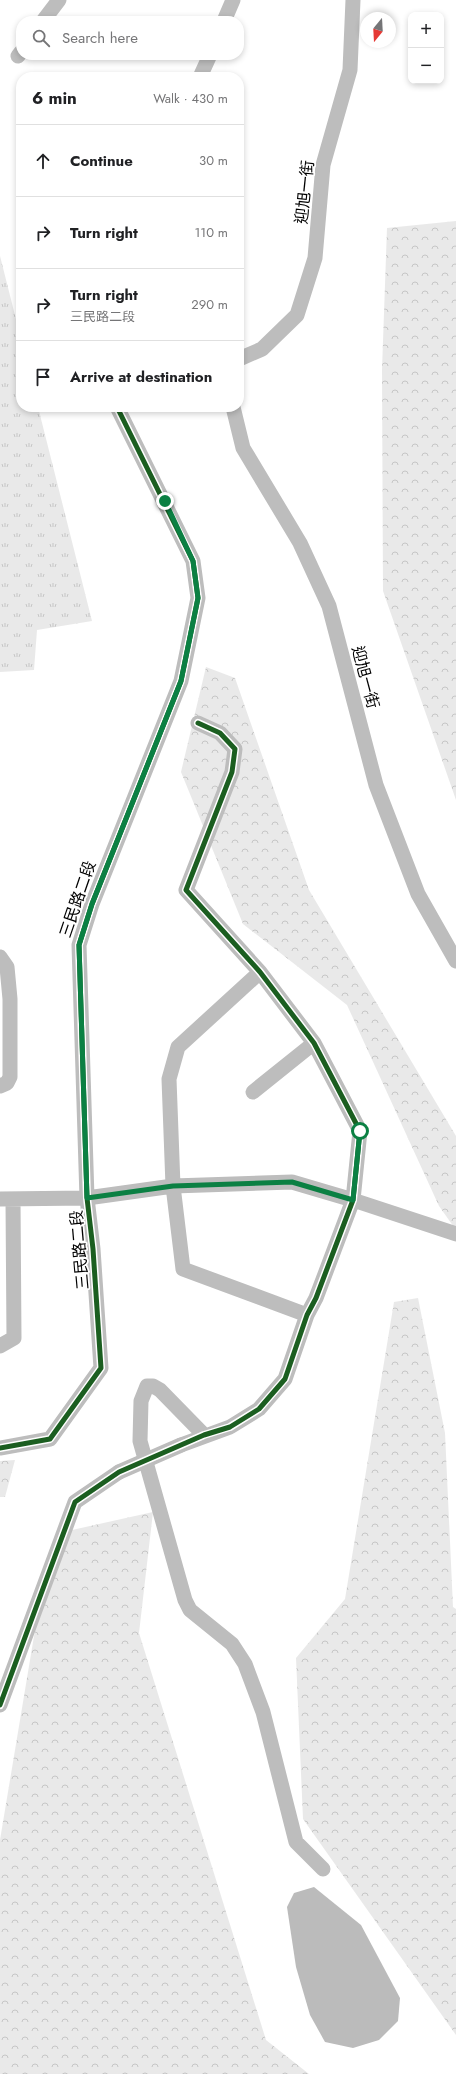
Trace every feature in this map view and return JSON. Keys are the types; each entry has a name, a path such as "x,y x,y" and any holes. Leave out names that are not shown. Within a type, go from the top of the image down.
{"street":[{"path":"48,16 59,0"},
{"path":"226,16 233,0"},
{"name":"迎旭一街","path":"244,357 262,349 297,315 315,258 323,165 350,70 353,0"},
{"path":"202,72 208,60"},
{"name":"三民路二段","path":"0,1448 50,1439 101,1368 93,1250 87,1198 79,945 92,904 181,681 198,598 193,561 119,412"},
{"name":"迎旭一街","path":"234,412 243,448 300,543 329,606 376,785 418,894 456,961"},
{"path":"0,1705 75,1502 119,1472 204,1435 230,1427 259,1409 284,1379 307,1315 316,1298 353,1200 360,1131 314,1043 260,972 186,890 232,772 235,749 220,733 198,723"},
{"path":"0,958 7,967 10,1077 7,1083 0,1086"},
{"path":"260,972 178,1047 170,1079 173,1186 183,1269 307,1315"},
{"path":"253,1092 314,1043"},
{"path":"0,1346 14,1338 7,1199 87,1198 173,1186 292,1182 353,1200 456,1234"},
{"path":"204,1435 160,1390 153,1386 146,1386 141,1401 140,1441 185,1600 190,1610 232,1644 245,1664 264,1712 296,1842 323,1869"}],"green space":[{"path":"456,221 456,800 383,591 382,370 387,228"},
{"path":"0,256 16,319 16,412 39,412 92,621 37,630 34,670 0,672"},
{"path":"206,667 235,678 309,890 456,1136 456,1230 439,1206 347,1005 243,924 181,772"},
{"path":"418,1298 445,1433 453,1607 456,1609 456,2035 303,1819 296,1658 345,1599 394,1302"},
{"path":"15,1460 5,1497 0,1497 0,1461"},
{"path":"153,1512 139,1633 266,2040 309,2074 0,2074 0,1840 43,1582 63,1532"}],"shaded area":[{"path":"314,1887 361,1925 400,1998 398,2021 379,2040 353,2048 325,2042 310,2015 296,1967 287,1907 294,1893"}],"cycle path":[{"path":"0,1448 50,1439 101,1368 93,1249 87,1198 79,945 92,904 181,681 198,598 193,561 119,412"},
{"path":"0,1705 75,1502 119,1472 204,1435 230,1427 259,1409 285,1379 307,1315 316,1298 353,1200 360,1131 314,1043 260,972 186,890 232,772 235,749 220,733 198,723"}],"route":[{"path":"165,501 193,561 198,598 181,681 110,856 92,904 79,945 87,1198 173,1186 292,1182 353,1200 360,1131"}]}
